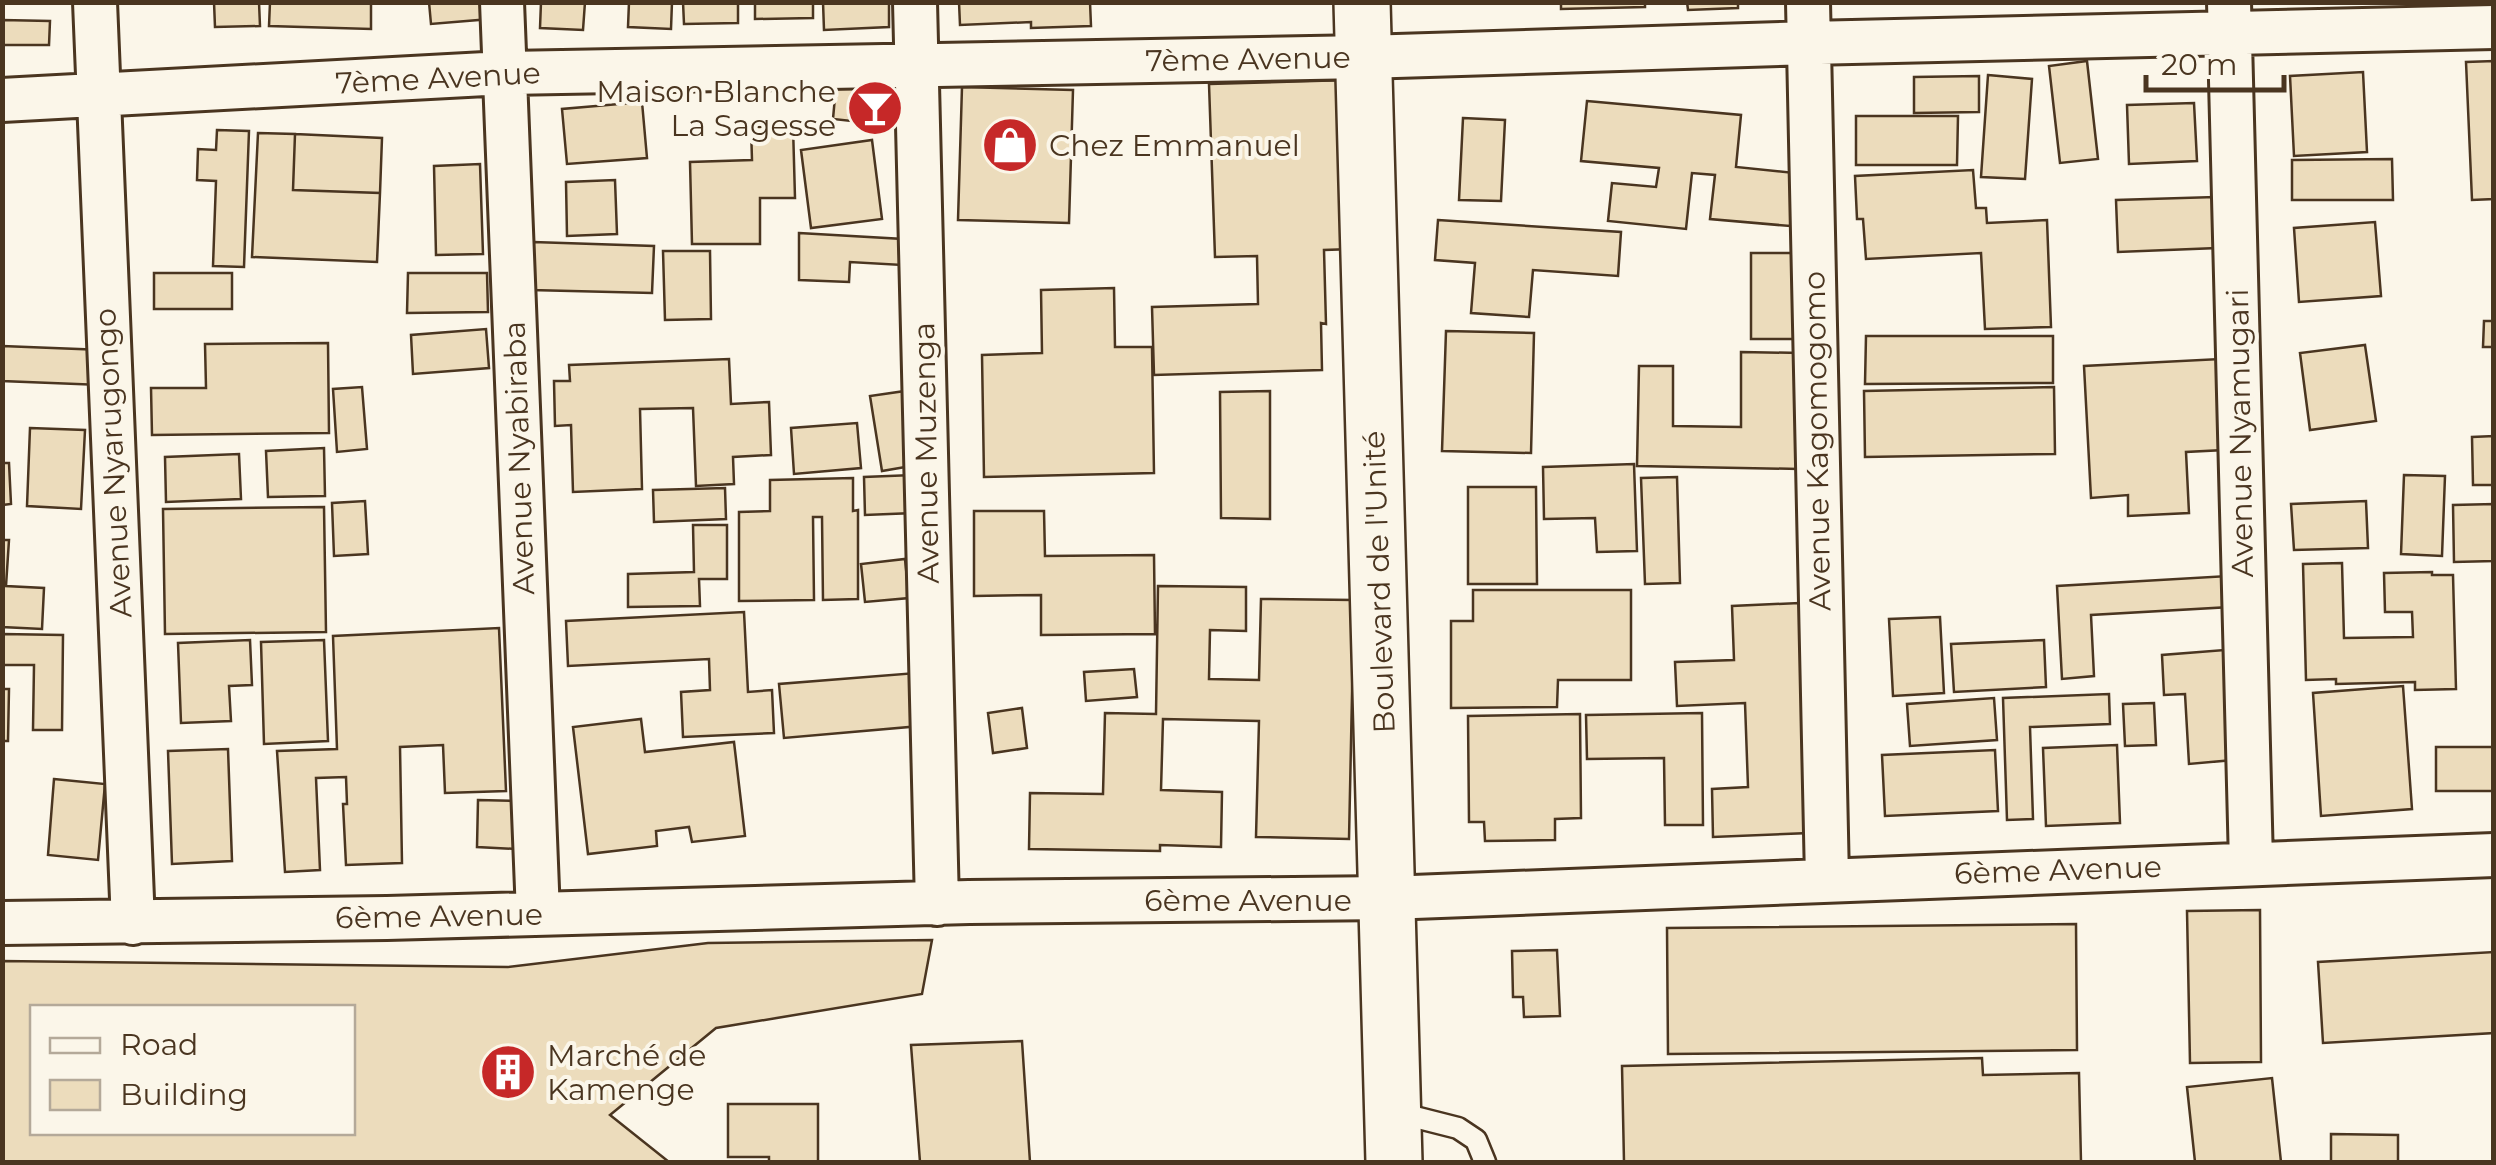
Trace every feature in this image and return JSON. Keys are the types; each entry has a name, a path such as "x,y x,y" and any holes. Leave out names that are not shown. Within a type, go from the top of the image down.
{"street":[{"name":"Avenue Nyarugongo","path":"94,2 133,923"},
{"name":"Avenue Nyabiraba","path":"502,2 538,914"},
{"name":"Avenue Muzenga","path":"916,2 937,904"},
{"name":"Boulevard de l'Unité","path":"1362,2 1394,1137"},
{"name":"7ème Avenue","path":"2,100 504,73 1364,57 1808,23 2230,18 2494,27"},
{"name":"Avenue Nyamugari","path":"2230,18 2251,863"},
{"name":"Avenue Kagomogomo","path":"1808,23 1827,879"},
{"name":"6ème Avenue","path":"2,923 1388,898 2494,855"}],"lane":[{"path":"1394,1137 1458,1128 1476,1140 1486,1162"}],"building":[{"path":"214,2 259,2 260,26 215,27"},
{"path":"270,2 371,2 371,29 269,26"},
{"path":"429,2 489,2 490,19 431,24"},
{"path":"541,2 585,2 583,30 540,28"},
{"path":"629,2 672,2 671,29 628,27"},
{"path":"683,2 738,2 738,23 684,24"},
{"path":"755,2 813,2 813,18 755,19"},
{"path":"823,2 889,2 889,27 824,30"},
{"path":"959,2 1090,2 1091,26 1031,28 1031,22 960,25"},
{"path":"1561,2 1645,2 1645,7 1561,9"},
{"path":"1687,2 1748,2 1738,3 1738,8 1688,10"},
{"path":"2,20 50,21 49,45 2,45"},
{"path":"2087,61 2098,159 2060,163 2049,66"},
{"path":"2494,61 2494,199 2472,200 2466,62"},
{"path":"2363,72 2367,152 2294,156 2290,76"},
{"path":"1988,75 2032,79 2025,179 1981,177"},
{"path":"1979,76 1979,112 1914,113 1914,77"},
{"path":"1348,80 1353,249 1324,250 1326,324 1321,323 1322,370 1154,375 1152,307 1258,304 1257,256 1215,257 1209,84"},
{"path":"836,86 911,94 907,127 833,119"},
{"path":"962,87 1073,90 1069,223 958,220"},
{"path":"1587,101 1741,115 1736,167 1795,173 1790,226 1710,219 1715,175 1692,173 1686,229 1608,221 1612,183 1656,187 1659,168 1581,161"},
{"path":"642,102 647,158 567,164 562,109"},
{"path":"2194,103 2197,161 2129,164 2127,105"},
{"path":"1856,116 1958,116 1957,165 1856,165"},
{"path":"1463,118 1505,120 1501,201 1459,200"},
{"path":"793,126 795,198 760,198 760,244 692,244 690,162 752,160 751,127"},
{"path":"217,130 249,131 244,267 213,266 216,181 197,180 198,149 216,150"},
{"path":"258,133 295,134 293,190 380,193 377,262 252,257"},
{"path":"295,134 382,138 380,193 293,190"},
{"path":"872,140 882,219 811,228 801,150"},
{"path":"2392,159 2393,200 2292,200 2292,160"},
{"path":"480,164 483,254 436,255 434,166"},
{"path":"1973,170 1976,208 1986,208 1987,223 2047,220 2051,327 1985,329 1981,253 1866,259 1863,219 1857,219 1855,176"},
{"path":"615,180 617,234 567,236 566,182"},
{"path":"2215,197 2217,248 2118,252 2116,200"},
{"path":"1438,220 1621,232 1618,276 1533,270 1529,317 1471,313 1475,263 1435,260"},
{"path":"2375,222 2381,296 2299,302 2294,228"},
{"path":"799,233 903,239 902,265 850,262 849,282 799,280"},
{"path":"533,242 654,246 652,293 531,290"},
{"path":"663,251 710,251 711,319 665,320"},
{"path":"1751,253 1794,253 1794,339 1751,339"},
{"path":"154,273 232,273 232,309 154,309"},
{"path":"408,273 487,273 488,312 407,313"},
{"path":"1114,288 1115,347 1152,347 1154,473 984,477 982,355 1042,353 1041,290"},
{"path":"2484,321 2494,321 2494,347 2483,347"},
{"path":"486,329 489,368 413,374 411,335"},
{"path":"1446,331 1534,333 1531,453 1442,451"},
{"path":"1866,336 2053,336 2053,383 1865,384"},
{"path":"328,343 329,433 152,435 151,388 206,388 205,344"},
{"path":"2365,345 2376,421 2310,430 2300,353"},
{"path":"2,346 103,350 101,385 2,381"},
{"path":"1741,352 1801,353 1799,469 1637,466 1639,366 1673,366 1673,426 1741,427"},
{"path":"729,359 731,404 769,402 771,455 733,457 734,484 696,486 693,408 640,409 642,489 573,492 571,425 555,426 554,381 570,381 569,365"},
{"path":"2220,359 2224,450 2186,452 2189,513 2128,516 2128,495 2091,498 2084,366"},
{"path":"362,387 367,449 337,452 333,389"},
{"path":"2054,387 2055,454 1865,457 1864,391"},
{"path":"905,391 917,465 882,471 870,396"},
{"path":"1270,391 1270,519 1221,518 1220,392"},
{"path":"857,423 861,468 794,474 791,428"},
{"path":"30,428 85,430 81,509 27,506"},
{"path":"2494,436 2494,485 2473,485 2472,437"},
{"path":"324,448 325,496 268,497 266,451"},
{"path":"239,454 241,499 166,502 165,457"},
{"path":"2,463 9,463 11,504 2,505"},
{"path":"1634,464 1637,551 1597,552 1595,518 1544,519 1543,467"},
{"path":"913,475 914,513 865,515 864,477"},
{"path":"2404,475 2445,476 2442,556 2401,554"},
{"path":"1677,477 1680,583 1645,584 1641,478"},
{"path":"853,478 853,511 858,510 858,599 823,600 822,517 813,517 814,600 739,601 739,512 770,511 770,480"},
{"path":"1468,487 1536,487 1537,584 1468,584"},
{"path":"725,488 726,519 654,522 653,490"},
{"path":"365,501 368,554 334,556 332,503"},
{"path":"2366,501 2368,548 2294,550 2291,504"},
{"path":"2494,504 2494,561 2454,562 2453,505"},
{"path":"324,507 326,632 165,634 163,509"},
{"path":"974,511 1044,511 1045,556 1154,555 1155,634 1041,635 1041,595 974,596"},
{"path":"693,525 727,525 727,579 699,579 700,606 628,607 628,574 694,572"},
{"path":"2,540 9,540 6,586 44,588 42,629 2,627"},
{"path":"905,559 909,598 865,602 861,564"},
{"path":"2342,563 2344,638 2413,637 2412,612 2385,612 2384,573 2453,575 2456,689 2415,690 2415,682 2336,684 2336,679 2306,680 2303,564"},
{"path":"2228,576 2230,607 2091,615 2094,676 2062,679 2057,586"},
{"path":"1158,586 1246,587 1246,631 1210,630 1209,679 1259,680 1261,599 1354,600 1349,839 1256,837 1259,721 1163,719 1161,790 1222,792 1221,847 1160,845 1160,851 1029,849 1030,793 1103,794 1105,713 1156,714"},
{"path":"1473,590 1631,590 1631,680 1558,680 1557,707 1451,708 1451,621 1473,621"},
{"path":"1799,603 1809,833 1713,837 1712,789 1748,787 1745,703 1677,706 1675,662 1734,660 1732,606"},
{"path":"744,612 748,692 772,690 774,733 683,737 681,692 710,690 709,659 568,666 566,621"},
{"path":"1940,617 1944,693 1893,696 1889,619"},
{"path":"499,628 506,791 445,793 443,745 400,747 402,863 346,865 346,777 316,778 320,870 285,872 277,751 337,749 333,636"},
{"path":"2,634 63,635 62,730 33,730 34,665 2,665"},
{"path":"250,640 252,685 229,686 231,721 181,723 178,643"},
{"path":"324,640 328,741 264,744 261,642"},
{"path":"2044,640 2046,687 1954,692 1951,644"},
{"path":"2237,649 2244,759 2189,764 2185,694 2164,695 2162,655"},
{"path":"1134,669 1137,697 1086,701 1084,672"},
{"path":"916,673 920,726 784,738 779,684"},
{"path":"2403,686 2412,809 2321,816 2313,693"},
{"path":"2,689 9,689 8,741 2,741"},
{"path":"2109,694 2110,724 2030,727 2033,819 2007,820 2003,698"},
{"path":"1994,698 1997,740 1910,746 1907,704"},
{"path":"2154,703 2156,745 2125,746 2123,704"},
{"path":"1022,708 1027,748 993,753 988,713"},
{"path":"1702,713 1703,825 1665,825 1664,758 1587,759 1586,715"},
{"path":"1580,714 1581,818 1555,819 1555,840 1485,841 1484,822 1469,822 1468,716"},
{"path":"641,719 645,752 734,742 745,836 692,842 689,827 656,831 657,846 588,854 573,727"},
{"path":"2117,745 2120,823 2046,826 2043,748"},
{"path":"2436,747 2494,747 2494,791 2436,791"},
{"path":"228,749 232,861 172,864 168,751"},
{"path":"1995,750 1998,811 1885,816 1882,755"},
{"path":"54,779 105,784 98,860 48,855"},
{"path":"478,800 518,801 516,849 477,847"},
{"path":"2260,910 2261,1062 2190,1063 2187,911"},
{"path":"2076,924 2077,1050 1668,1054 1667,928"},
{"name":"Marché de Kamenge","path":"932,940 922,994 716,1028 610,1115 669,1162 2,1162 2,961 508,967 708,943"},
{"path":"1557,950 1560,1016 1524,1017 1523,997 1513,997 1512,951"},
{"path":"2494,952 2494,1033 2323,1043 2318,962"},
{"path":"1022,1041 1030,1162 920,1162 911,1045"},
{"path":"1982,1058 1983,1075 2079,1073 2081,1162 1624,1162 1622,1066"},
{"path":"2272,1078 2281,1162 2195,1162 2187,1087"},
{"path":"728,1104 818,1104 818,1162 728,1157"},
{"path":"2331,1134 2398,1135 2398,1162 2331,1162"}],"place":[{"name":"Maison Blanche La Sagesse","path":"875,108"},
{"name":"Chez Emmanuel","path":"1010,145"},
{"name":"Marché de Kamenge","path":"508,1072"}]}
